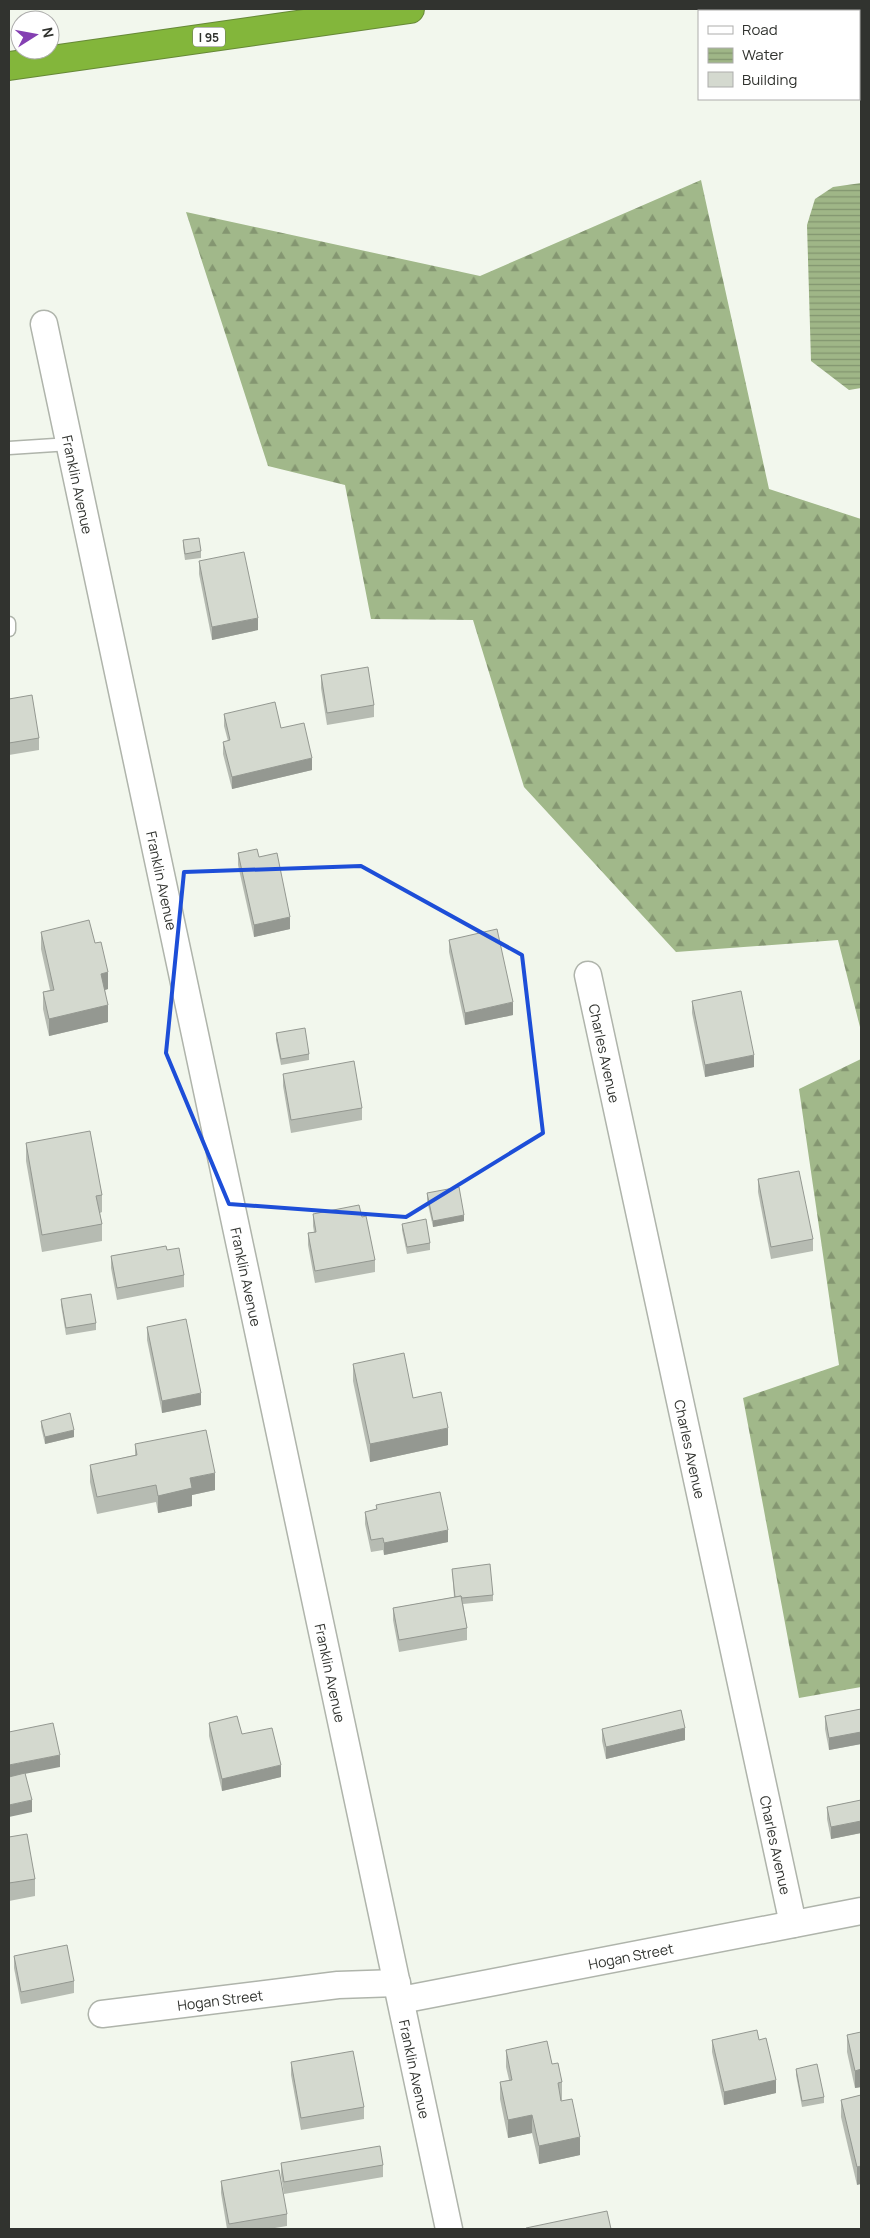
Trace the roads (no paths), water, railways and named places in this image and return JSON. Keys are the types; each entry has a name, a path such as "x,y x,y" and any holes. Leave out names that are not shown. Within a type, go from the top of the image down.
{"highway":[{"name":"I 95","path":"9,66 410,9"}],"street":[{"name":"Franklin Avenue","path":"44,324 449,2229"},
{"name":"Charles Avenue","path":"588,975 793,1924"},
{"name":"Hogan Street","path":"102,2014 338,1985 399,1992 861,1911"}],"lane":[{"path":"9,448 70,444"},
{"path":"9,623 9,630"}],"water":[{"path":"861,183 861,388 849,390 811,361 807,225 815,199 833,187"}]}
